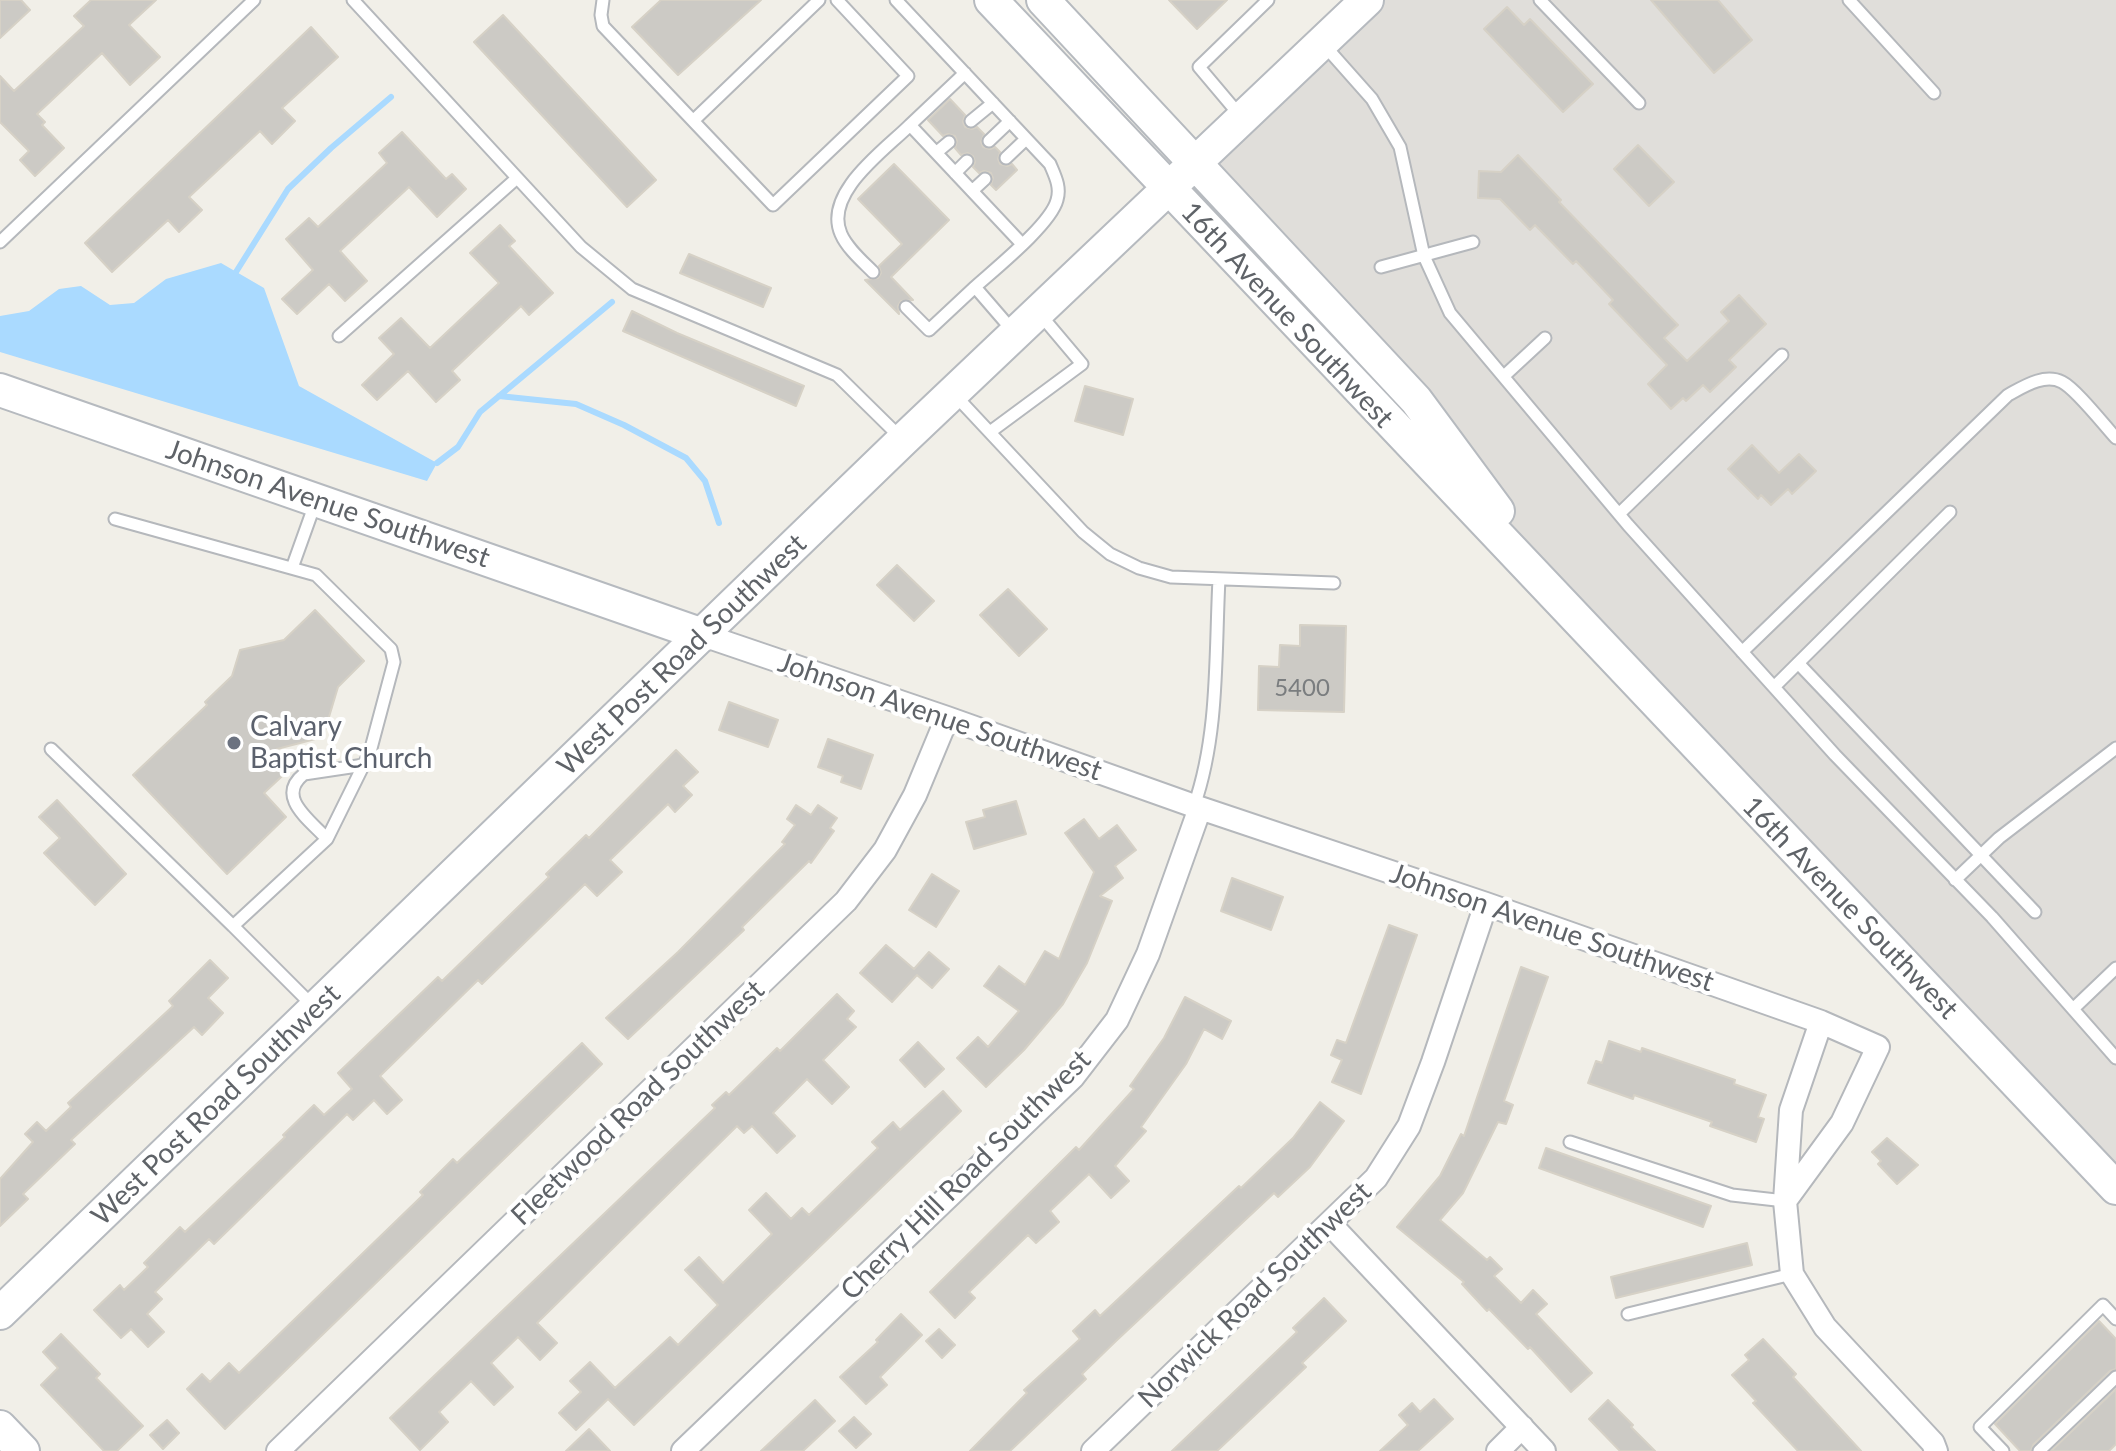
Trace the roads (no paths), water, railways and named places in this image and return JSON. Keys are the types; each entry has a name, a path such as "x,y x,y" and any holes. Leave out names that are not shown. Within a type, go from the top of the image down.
{"street":[{"name":"16th Avenue Southwest","path":"991,0 2116,1188"},
{"name":"16th Avenue Southwest","path":"1043,0 1416,400 1585,628"},
{"name":"West Post Road Southwest","path":"0,1313 903,440 1367,0"},
{"name":"Johnson Avenue Southwest","path":"0,390 1197,807 1486,904 1821,1022 1878,1047 1842,1123 1785,1201"},
{"name":"Fleetwood Road Southwest","path":"278,1451 846,901 885,850 915,795 947,718"},
{"name":"Cherry Hill Road Southwest","path":"683,1451 1073,1077 1117,1020 1148,954 1197,807"},
{"name":"Norwick Road Southwest","path":"1093,1451 1331,1225 1376,1178 1409,1126 1486,904"},
{"path":"1821,1022 1791,1110 1785,1201 1792,1274 1825,1327 1933,1443 1936,1451"},
{"path":"1331,1225 1544,1451"},
{"path":"0,1427 23,1451"},
{"path":"1498,1451 1522,1427"}],"lane":[{"path":"0,242 254,0"},
{"path":"353,0 581,247 632,289 837,375 903,440"},
{"path":"603,0 603,26 773,205 908,76 837,0"},
{"path":"694,120 819,0"},
{"path":"896,0 1050,164 1058,184 1050,217 929,330 906,307"},
{"path":"1242,118 1199,67 1268,0"},
{"path":"1540,0 1639,103"},
{"path":"1849,0 1934,93"},
{"path":"1322,42 1372,99 1400,147 1424,256 1450,313 1619,514 1742,652 2116,1058"},
{"path":"873,272 841,235 837,220 844,192 965,73"},
{"path":"971,121 993,103"},
{"path":"989,141 1010,121"},
{"path":"910,125 1021,243"},
{"path":"1006,158 1026,139"},
{"path":"937,152 949,142"},
{"path":"955,173 967,161"},
{"path":"339,336 517,178"},
{"path":"972,191 985,179"},
{"path":"1381,267 1473,242"},
{"path":"975,287 1082,364 990,432"},
{"path":"1504,376 1545,338"},
{"path":"1619,514 1782,355"},
{"path":"1742,652 2008,395 2045,379 2062,382 2116,438"},
{"path":"953,393 1083,532 1110,554 1139,568 1171,577 1334,583"},
{"path":"292,568 316,500"},
{"path":"1774,687 1950,512"},
{"path":"115,519 316,575 391,649 394,662 370,752 327,839 233,926"},
{"path":"1197,807 1210,747 1219,579"},
{"path":"1798,663 2035,912"},
{"path":"1955,880 1999,838 2116,748"},
{"path":"51,749 315,1009"},
{"path":"327,839 297,808 291,798 291,789 304,774 364,765"},
{"path":"2073,1009 2116,968"},
{"path":"1570,1142 1732,1195 1785,1201"},
{"path":"1628,1314 1792,1274"},
{"path":"2003,1451 1980,1427 2103,1305 2116,1319"},
{"path":"2039,1451 2116,1377"}],"water":[{"path":"221,263 264,288 299,386 437,463 427,481 0,352 0,316 29,311 59,289 81,286 110,305 134,303 166,279"}],"waterway":[{"path":"236,272 288,189 391,97"},
{"path":"437,463 458,447 480,412 612,302"},
{"path":"499,396 576,404 686,458 705,481 719,523"}],"place":[{"name":"Calvary Baptist Church","path":"234,743"}]}
